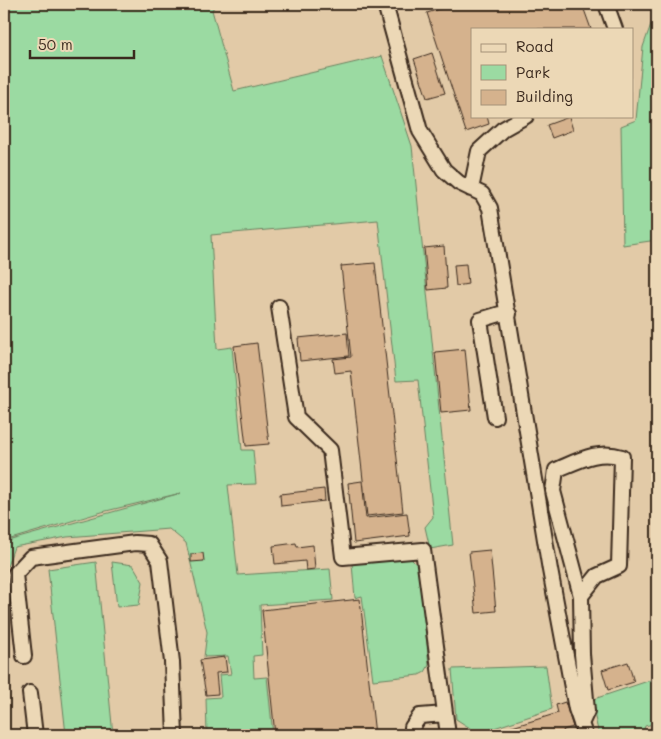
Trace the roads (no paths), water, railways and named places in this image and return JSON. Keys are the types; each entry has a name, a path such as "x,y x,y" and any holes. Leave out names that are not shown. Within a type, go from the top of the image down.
{"lane":[{"path":"385,4 420,131 444,170 459,183 482,194 490,208 550,570 576,709 583,729"},
{"path":"606,4 616,28"},
{"path":"471,189 479,151 503,129 522,118"},
{"path":"279,306 296,417 330,450 343,557 423,550 448,735"},
{"path":"495,418 480,320 500,314 509,314"},
{"path":"580,596 597,576 619,566 622,457 612,453 593,455 556,470 552,491 580,596 582,654 587,711 583,729"},
{"path":"24,656 15,574 31,557 135,543 149,544 160,561 172,662 175,735"},
{"path":"30,693 35,735"},
{"path":"413,735 412,727 420,716 445,714"}]}
